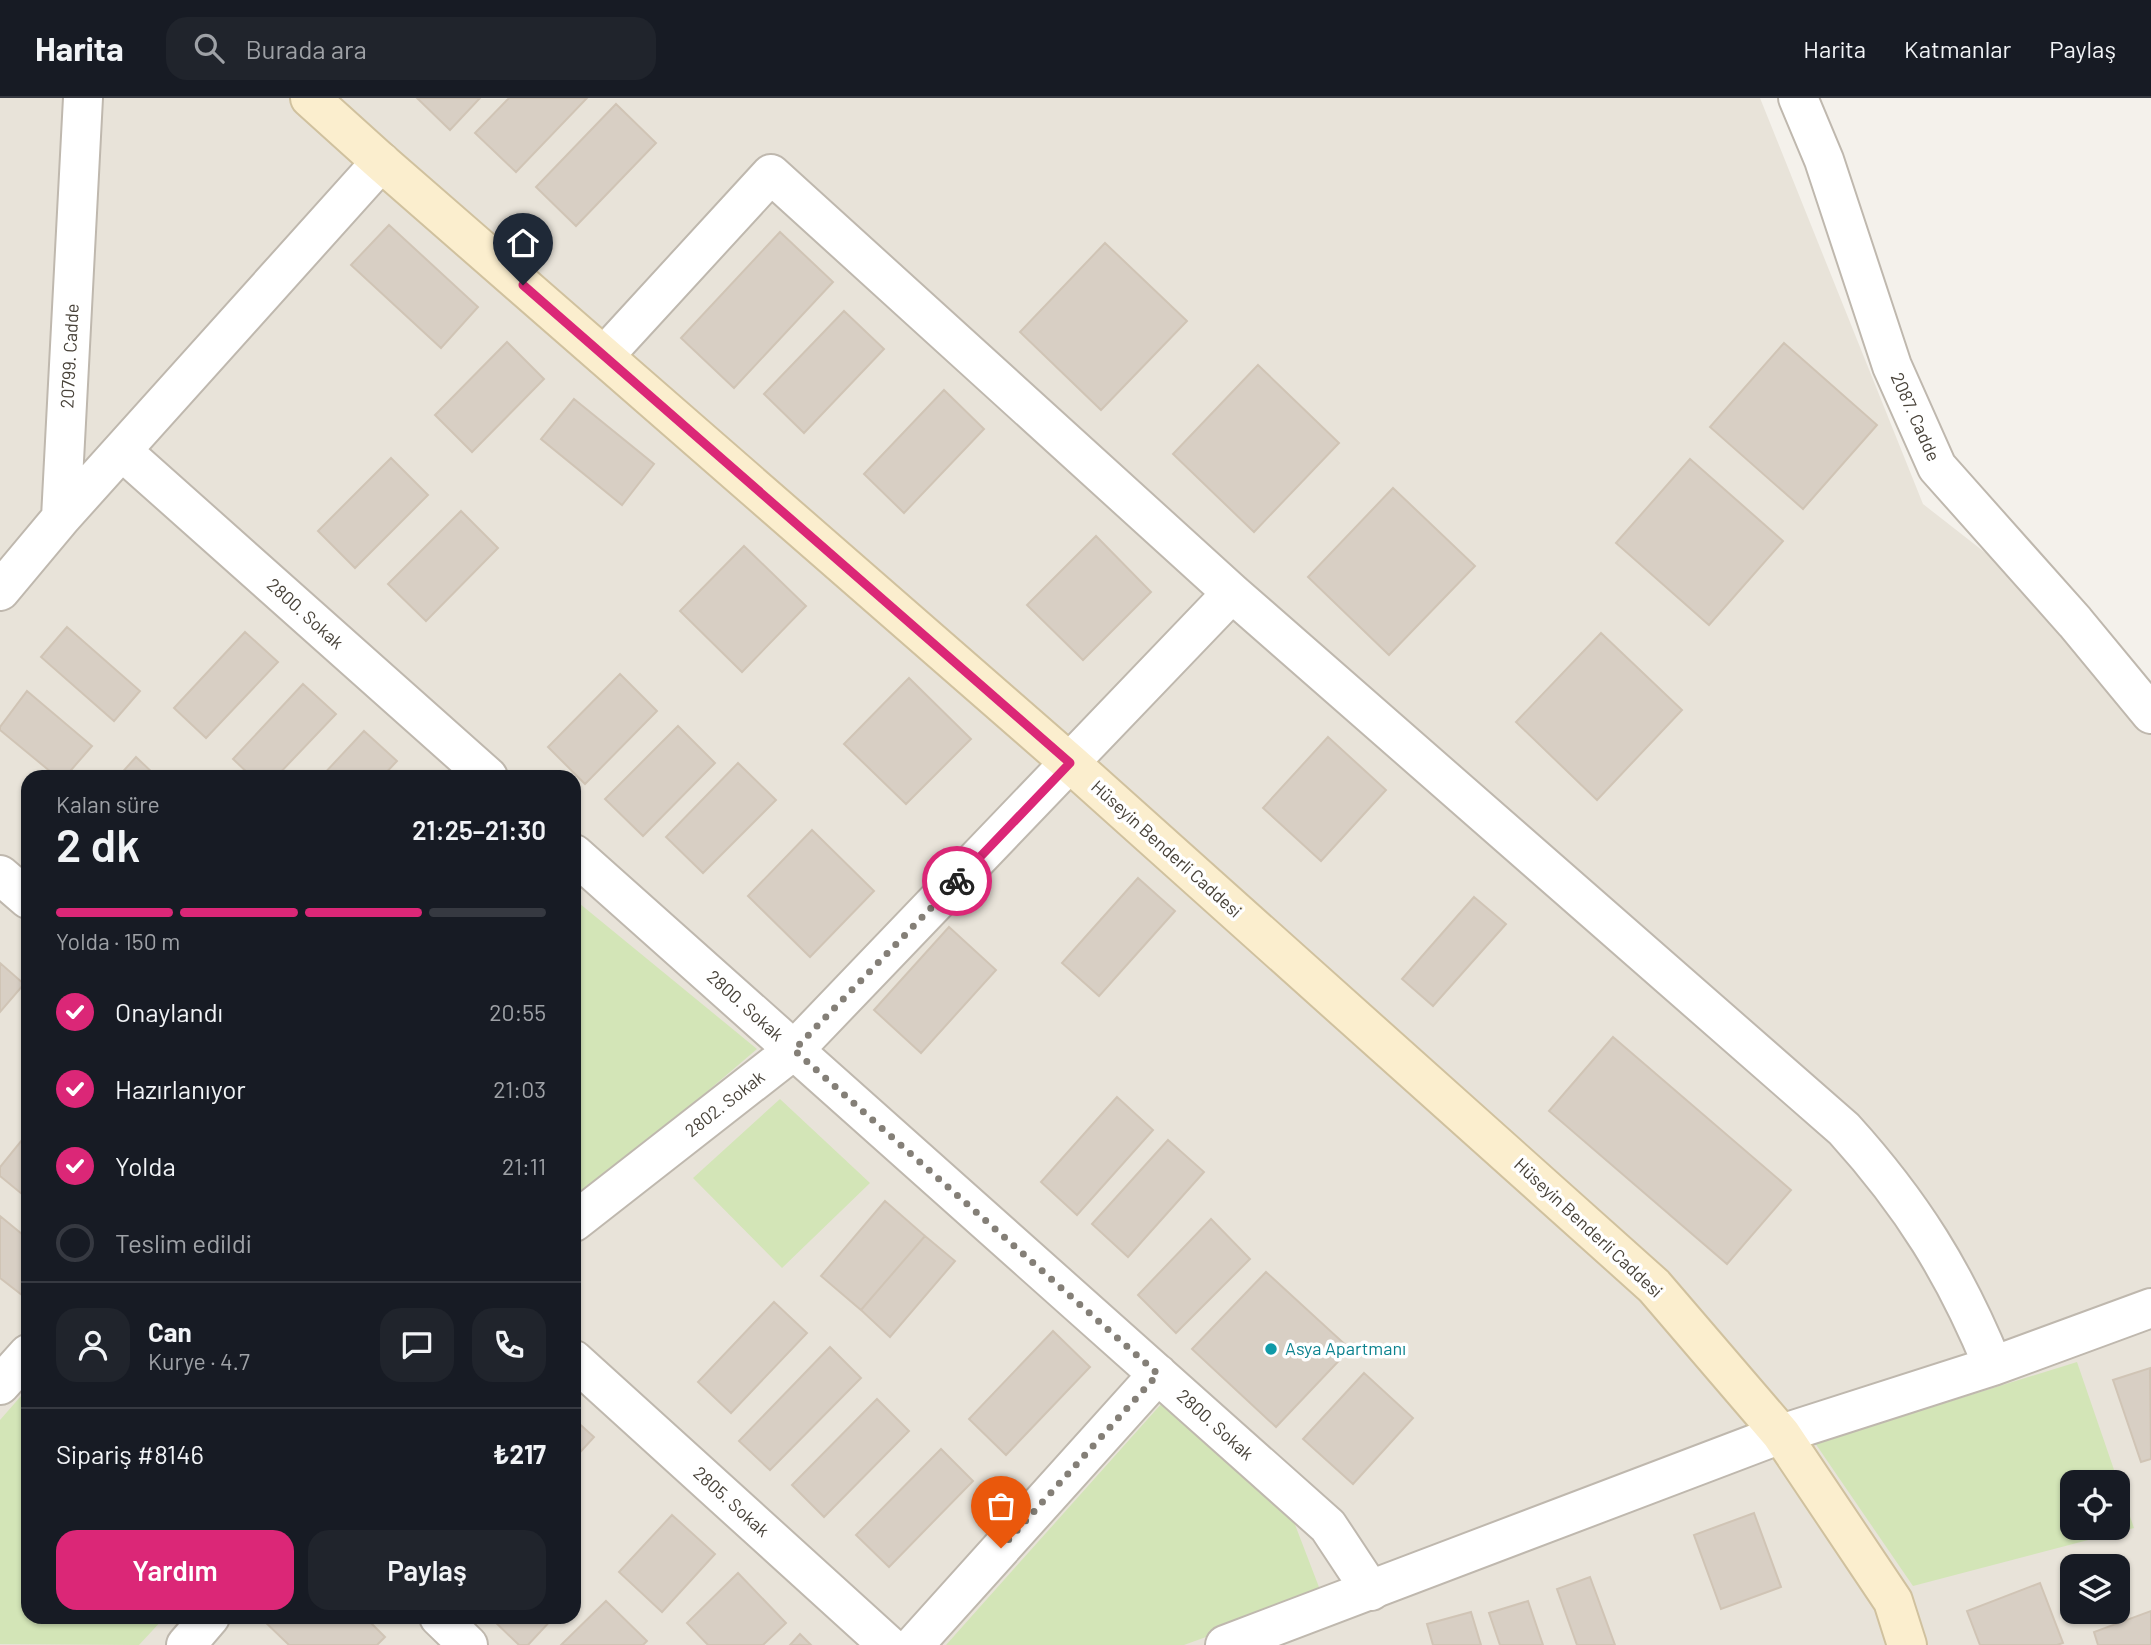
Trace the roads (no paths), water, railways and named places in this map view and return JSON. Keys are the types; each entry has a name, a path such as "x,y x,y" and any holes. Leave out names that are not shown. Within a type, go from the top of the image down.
{"main road":[{"name":"Hüseyin Benderli Caddesi","path":"310,98 1070,763 1654,1286 1781,1434 1893,1601 1907,1645"}],"street":[{"name":"20799. Cadde","path":"61,518 83,98"},
{"name":"2087. Cadde","path":"1798,98 1824,160 1892,366 1937,467 2075,622 2151,714"},
{"path":"0,591 61,518 381,162"},
{"path":"604,356 771,174 1232,593 1844,1129 1905,1201 1930,1239 1959,1291 1993,1366"},
{"name":"2800. Sokak","path":"122,451 480,770"},
{"name":"2802. Sokak","path":"581,1217 794,1050 1232,593"},
{"name":"2800. Sokak","path":"581,860 1328,1526 1371,1591"},
{"path":"0,875 21,892"},
{"path":"1225,1645 1781,1434 1993,1366 2151,1308"},
{"path":"0,1385 21,1362"},
{"name":"2805. Sokak","path":"581,1366 888,1645"},
{"path":"915,1645 1158,1374"},
{"path":"186,1645 204,1624"},
{"path":"446,1624 468,1645"}],"place":[{"name":"Asya Apartmanı","path":"1271,1349"}]}
